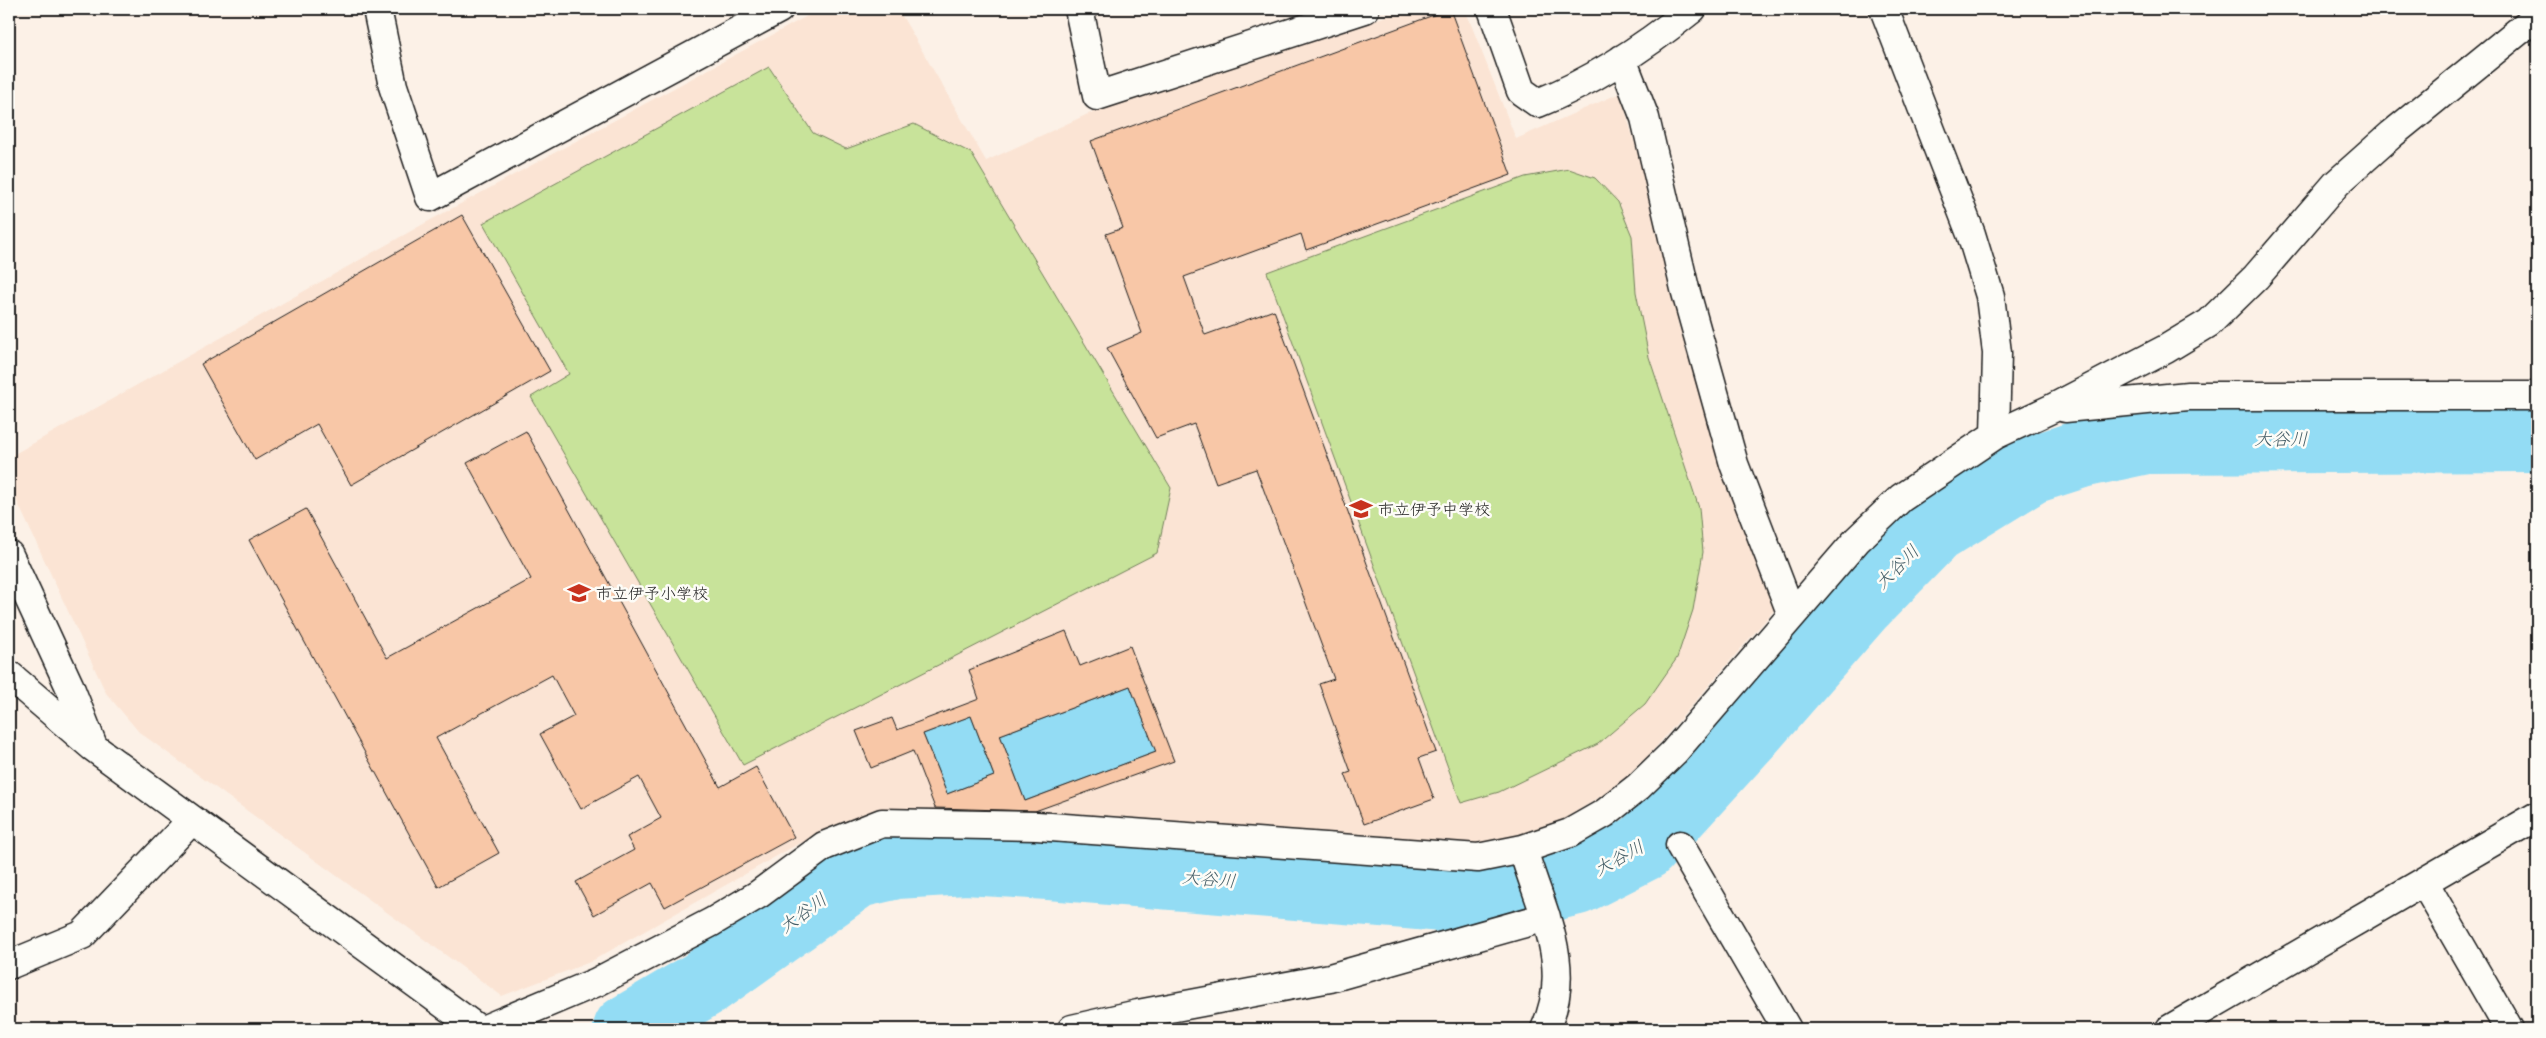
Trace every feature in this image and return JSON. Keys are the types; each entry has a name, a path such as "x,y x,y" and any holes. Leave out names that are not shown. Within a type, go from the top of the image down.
{"street":[{"path":"376,9 393,86 430,198 779,9"},
{"path":"1079,9 1097,96 1365,9"},
{"path":"1492,9 1521,91 1538,103 1559,95 1622,59 1692,9"},
{"path":"1884,9 1972,234 1990,296 1997,353 1995,435"},
{"path":"485,1029 597,982 712,922 759,894 824,846 882,823 1037,826 1468,857 1525,856 1605,813 1638,787 1674,752 1857,540 1901,498 1995,435 2051,409 2166,349 2209,323 2256,277 2337,183 2392,134 2537,16"},
{"path":"1622,59 1645,118 1685,289 1734,464 1792,615"},
{"path":"2051,409 2188,396 2537,396"},
{"path":"9,555 69,685 93,747"},
{"path":"9,675 93,747 478,1029"},
{"path":"2170,1029 2537,816"},
{"path":"9,965 82,935 192,820"},
{"path":"1680,845 1787,1029"},
{"path":"1525,856 1555,944 1557,970 1556,997 1546,1029"},
{"path":"2424,882 2509,1029"},
{"path":"1072,1029 1138,1014 1330,978 1544,910"}],"shaded area":[{"path":"820,9 898,9 986,161 1088,114 1408,9 1465,9 1516,139 1620,93 1663,239 1678,323 1701,400 1775,609 1649,755 1613,789 1564,819 1533,834 1467,845 880,813 798,844 590,962 502,996 139,732 106,693 9,484 9,457 427,222"}],"green space":[{"path":"769,67 813,133 846,149 914,124 971,153 1171,488 1157,553 743,765 531,397 569,374 483,223"},
{"path":"1569,169 1595,178 1618,202 1632,236 1636,292 1649,357 1699,508 1703,552 1693,610 1677,658 1645,704 1598,744 1499,792 1461,803 1267,272 1525,177"}],"water":[{"path":"1130,686 1156,752 1025,801 1000,735"},
{"path":"971,716 994,776 947,794 923,734"}],"building":[{"path":"1450,9 1511,175 1306,250 1301,234 1184,277 1205,335 1274,310 1436,752 1419,758 1434,799 1364,824 1345,774 1351,772 1319,684 1334,679 1256,469 1216,483 1194,424 1156,438 1107,348 1142,333 1106,234 1123,228 1091,141"},
{"path":"462,215 550,371 351,485 317,424 255,460 201,364"},
{"path":"526,431 720,787 756,767 794,837 665,907 652,883 594,915 576,882 634,850 627,837 661,818 639,777 581,809 540,734 574,716 552,675 436,738 499,853 438,887 249,540 306,509 387,658 531,579 467,463"},
{"path":"1066,631 1080,666 1130,646 1174,761 1035,811 935,808 913,751 871,768 856,731 892,718 897,730 979,699 969,670","holes":["1130,686 1156,752 1025,801 1000,735","971,716 994,776 947,794 923,734"]}],"waterway":[{"name":"大谷川","path":"627,1029 703,984 857,874 896,865 966,861 1049,866 1492,902 1577,881 1644,847 1751,730 1861,604 1933,530 2031,470 2081,454 2146,440 2537,438"}],"place":[{"name":"市立伊予中学校","path":"1361,509"},
{"name":"市立伊予小学校","path":"579,593"}]}
